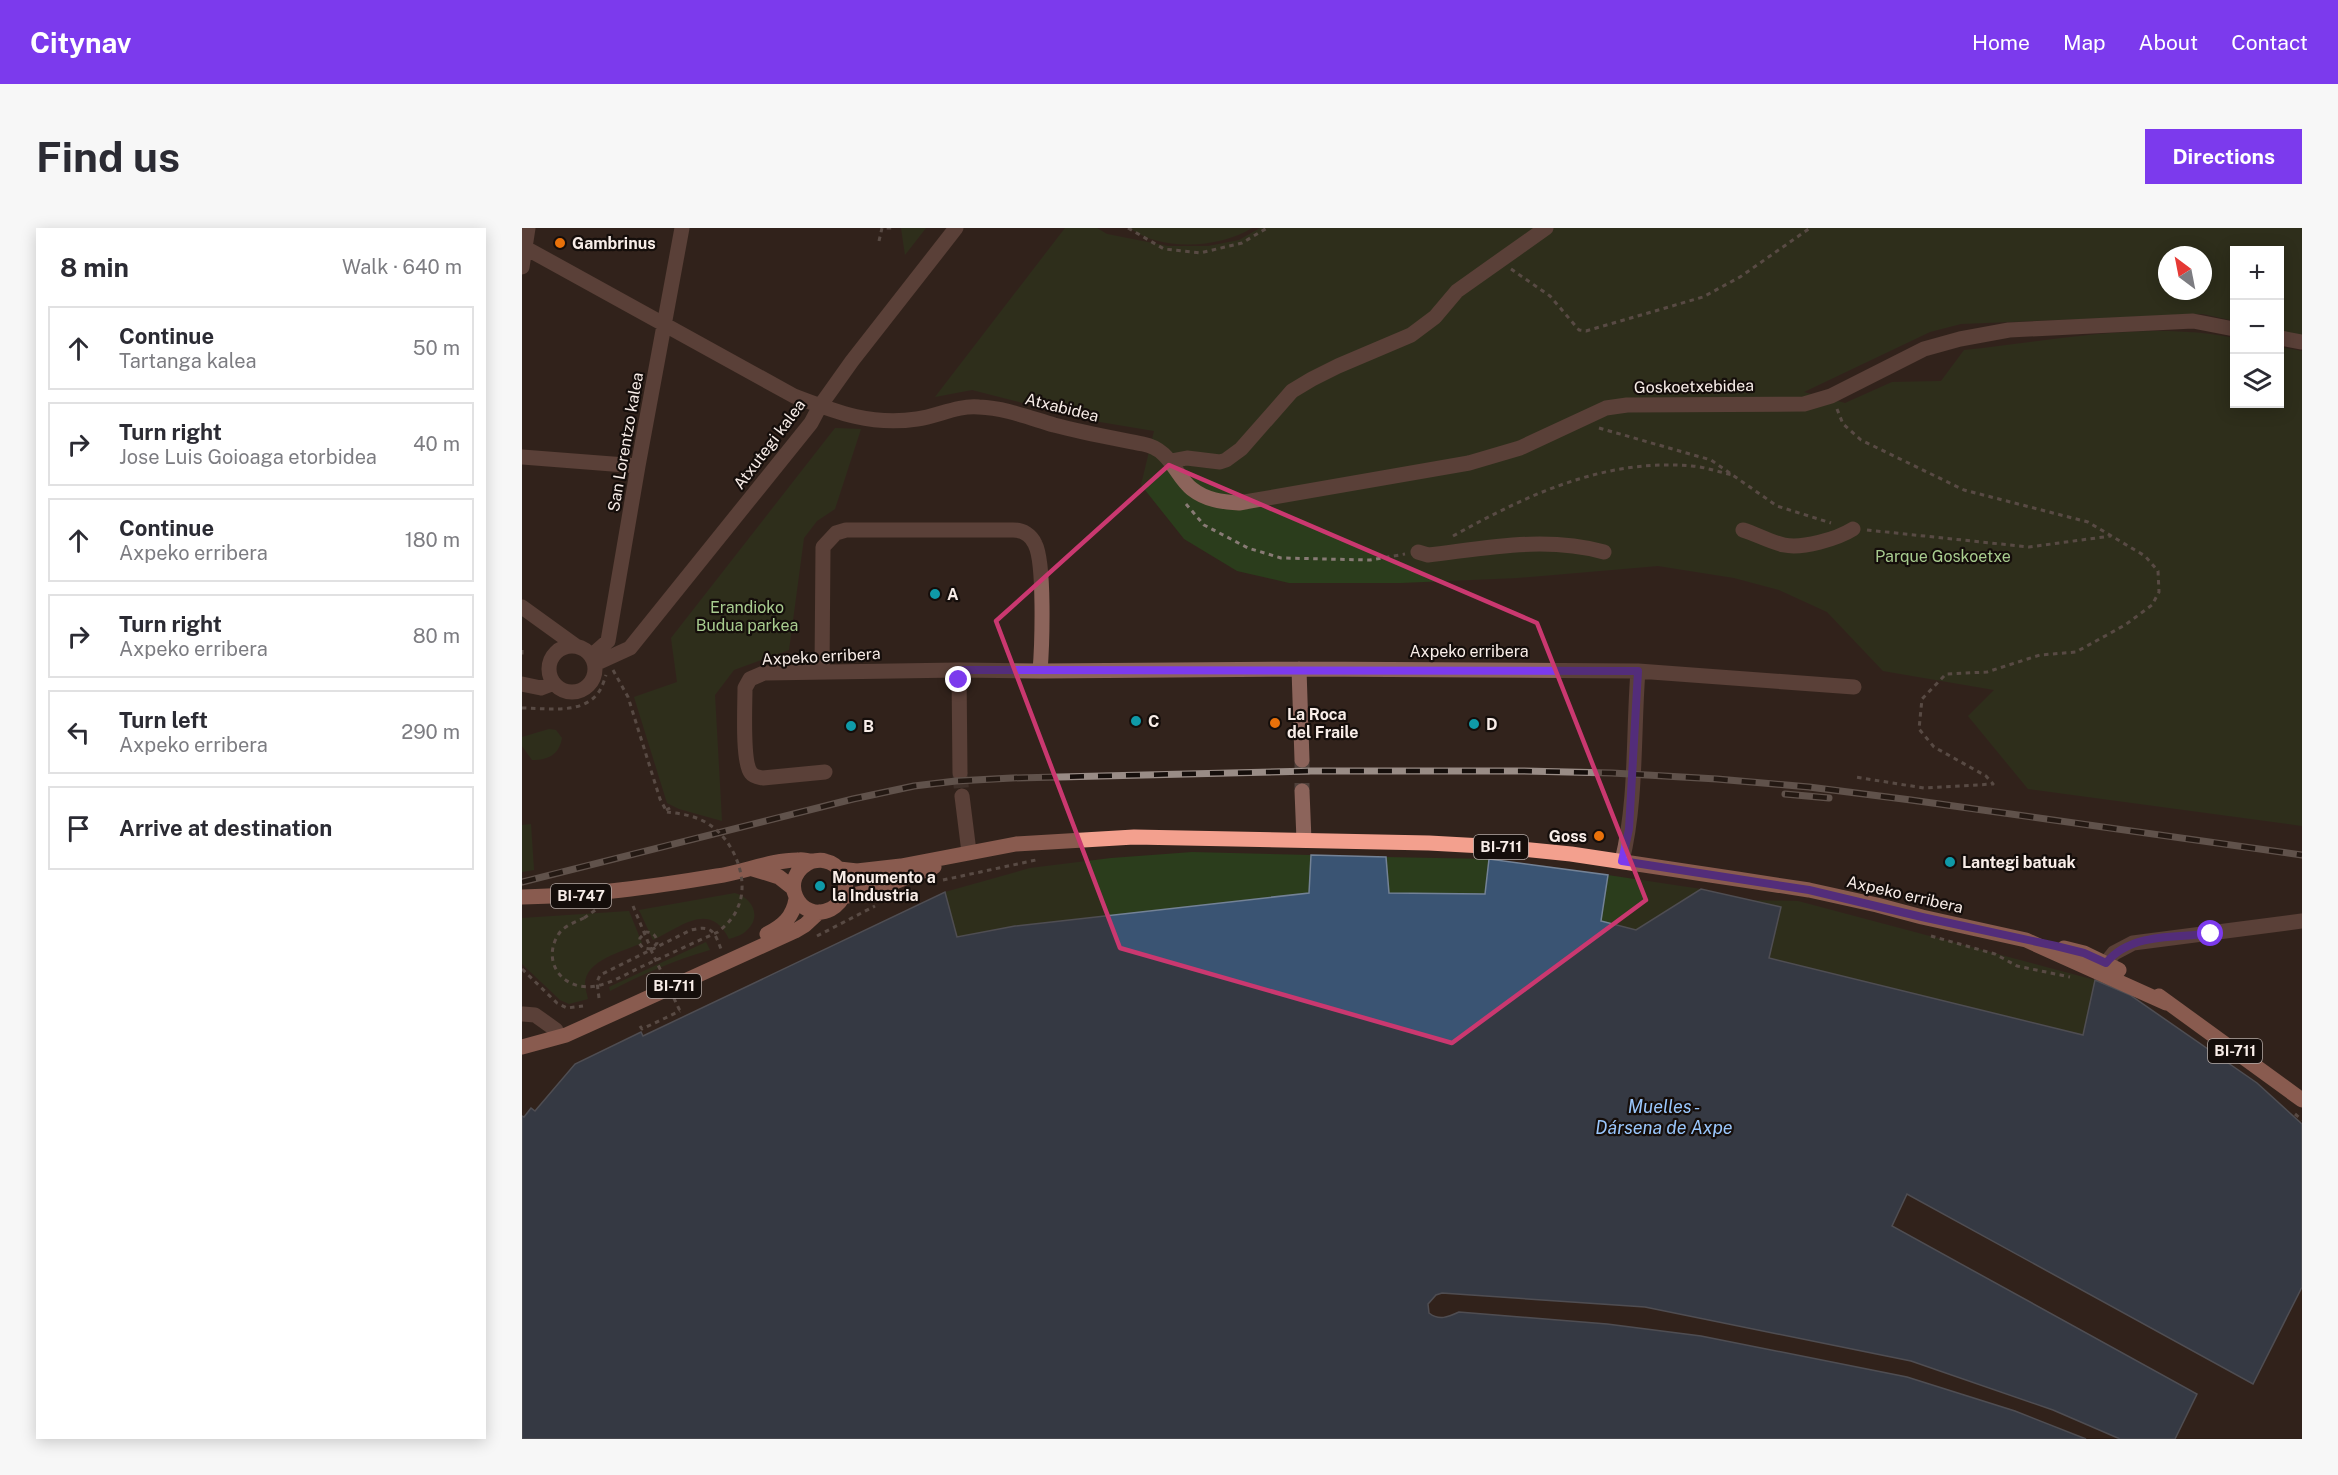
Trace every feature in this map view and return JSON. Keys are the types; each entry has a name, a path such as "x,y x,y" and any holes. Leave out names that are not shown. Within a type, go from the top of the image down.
{"main road":[{"name":"Axpeko erribera","path":"839,869 857,871 901,866 1028,843 1134,837 1429,843 1501,847 1622,861 1809,890 2026,940 2166,1003"},
{"name":"Axpeko erribera","path":"843,897 897,882 969,852"},
{"name":"BI-747","path":"522,897 575,896 639,888 798,860 812,861"},
{"name":"BI-711","path":"525,1044 762,938 782,926 795,908 794,881 800,868 812,861 827,861 839,869"},
{"name":"BI-747","path":"750,869 779,877 795,894"},
{"path":"839,869 845,882 843,897"},
{"path":"795,894 810,910 819,912"},
{"name":"BI-711","path":"525,1044 576,1031 753,950 805,925 819,912 837,905 843,897"},
{"name":"BI-711","path":"2026,940 2084,953 2141,982 2166,1003 2266,1072 2298,1106"}],"street":[{"path":"522,267 528,228"},
{"name":"San Lorentzo kalea","path":"593,660 608,641 682,228"},
{"name":"Atxutegi kalea","path":"593,660 630,648 811,423 820,406 852,361 956,228"},
{"path":"1171,461 1187,458 1220,462 1226,460 1240,449 1292,391 1338,366 1411,335 1435,317 1457,291 1546,228"},
{"name":"Atxabidea","path":"524,246 794,396 856,418 876,422 919,419 976,406 993,408 1084,433 1148,445 1171,461"},
{"name":"Goskoetxebidea","path":"1171,461 1191,489 1219,502 1239,502 1469,463 1520,448 1606,408 1627,405 1804,404 1831,396 1924,350 1960,339 2009,330 2193,321 2230,327"},
{"path":"2284,339 2302,342"},
{"path":"522,457 638,466"},
{"path":"1743,530 1785,545 1816,542 1841,536 1853,529"},
{"path":"822,671 823,547 836,533 846,530 1021,530 1034,542 1040,561 1040,671"},
{"path":"1418,552 1428,555 1514,543 1582,546 1604,552"},
{"path":"522,606 576,646 585,649 593,660 593,678 585,688 572,692 559,688 554,683 550,676 550,661 560,649 576,646"},
{"path":"1299,669 1302,760"},
{"name":"Axpeko erribera","path":"825,772 755,777 748,768 746,759 745,688 750,679 764,673 822,671 1299,669 1638,671 1854,687"},
{"path":"959,670 960,773"},
{"path":"1622,861 1629,829 1638,671"},
{"path":"522,684 541,688 554,683"},
{"path":"1302,791 1304,840"},
{"path":"962,796 969,852"},
{"path":"2106,963 2114,953 2133,943 2302,921"},
{"path":"523,1014 536,1015 556,1030"},
{"path":"522,1058 525,1044"}],"path":[{"path":"879,241 882,228 894,228"},
{"path":"1128,228 1164,249 1200,252 1242,243 1267,228"},
{"path":"1499,262 1550,296 1580,330 1586,331 1703,297 1740,277 1810,228"},
{"path":"1831,396 1844,423 1861,440 1871,445 1964,490 2088,522 2112,536 2145,556 2158,571 2160,592 2152,605 2126,625 2076,652 2040,655 1987,672 1946,674 1922,699 1919,729 1934,747 1986,776 1993,784 1924,788 1855,777"},
{"path":"1581,419 1605,431 1711,460 1776,506 1853,529 1923,535 1989,545 2029,547 2112,536"},
{"path":"1451,537 1494,513 1553,487 1610,469 1658,464 1695,466 1732,475"},
{"path":"1183,497 1186,506 1204,525 1248,548 1281,558 1370,560 1418,552"},
{"path":"522,650 522,655"},
{"path":"522,708 570,708 582,705 599,692 611,668 628,697 660,799 666,811"},
{"path":"666,811 674,806"},
{"path":"597,909 561,931 554,946 554,963 558,973 566,982 578,987 598,986 718,932 732,919 739,906 742,891 742,877 736,857 723,837 701,820 666,811"},
{"path":"942,881 1044,859"},
{"path":"633,906 651,949"},
{"path":"599,998 597,981 600,975 701,927 709,928 714,933 721,949"},
{"path":"640,1026 642,1029 680,1011 651,950 657,943 656,937 646,932 641,935 639,943 643,948 651,949"},
{"path":"1926,935 1995,954 2017,966 2072,978"},
{"path":"522,969 556,1003 567,1008 583,1006"},
{"path":"2298,1106 2302,1120"}],"highlighted area":[{"path":"1169,465 1537,623 1646,900 1452,1043 1120,948 996,621"}],"green space":[{"path":"901,228 926,228 905,255"},
{"name":"Parque Goskoetxe","path":"1065,228 1097,228 1107,234 1168,246 1208,246 1239,240 1260,228 2302,228 2302,337 2284,333 2284,246 2230,246 2230,320 2203,314 1961,324 1930,332 1804,392 1845,403 1892,382 1941,381 1964,350 2099,334 2168,331 2230,337 2230,408 2284,408 2284,348 2302,351 2302,826 2028,789 1968,716 1994,690 1883,671 1827,612 1779,590 1734,578 1658,566 1517,578 1401,583 1289,583 1237,571 1184,539 1141,485 1154,431 1094,421 972,390 935,397"},
{"path":"1130,228 1252,228 1224,240 1174,244 1143,236"},
{"name":"Erandioko Budua parkea","path":"835,428 861,429 835,509 817,521 804,538 789,650 734,670 715,695 722,821 679,809 667,803 634,697 677,682 671,638"},
{"path":"549,729 556,730 562,738 561,744 548,758 532,760 522,746 522,737"},
{"path":"531,824 534,870 522,872 522,825"},
{"path":"1192,852 1311,855 1310,893 1015,926 957,937 945,892 1030,868 1111,858"},
{"path":"1386,857 1489,859 1485,894 1389,893"},
{"path":"1608,875 1701,889 1636,930 1601,921"},
{"path":"735,893 750,903 754,919 745,932 729,939 721,927 713,921 704,919 684,924 653,940 639,910"},
{"path":"1747,900 1798,901 2095,980 2084,1035 1768,958 1781,907"},
{"path":"629,911 642,943 616,953 591,969 585,984 588,999 569,1004 560,1000 522,964 522,918"},
{"path":"706,942 710,950 659,968 610,991 609,987"}],"water":[{"name":"Muelles - Dársena de Axpe","path":"1311,855 1386,857 1389,893 1485,894 1489,859 1608,875 1601,921 1636,930 1701,889 1781,907 1769,958 2083,1035 2095,980 2130,995 2257,1083 2302,1124 2302,1287 2253,1384 1907,1194 1892,1226 2197,1394 2175,1439 2120,1439 2053,1410 1911,1361 1645,1307 1442,1293 1436,1295 1428,1304 1429,1313 1440,1318 1459,1312 1607,1324 1701,1336 1907,1377 2015,1411 2086,1439 522,1439 522,1116 524,1117 531,1108 535,1111 575,1064 641,1032 643,1036 945,892 957,937 1015,926 1309,893"}],"tunnel":[{"path":"1302,760 1302,791"},
{"path":"960,773 962,796"}],"railway":[{"path":"522,882 853,799 914,786 1012,778 1311,771 1521,771 1717,779 1809,787 1911,800 2302,855"},
{"path":"1785,794 1829,798"}],"place":[{"name":"Gambrinus","path":"560,243"},
{"name":"A","path":"935,594"},
{"name":"C","path":"1136,721"},
{"name":"La Roca del Fraile","path":"1275,723"},
{"name":"D","path":"1474,724"},
{"name":"B","path":"851,726"},
{"name":"Goss","path":"1599,836"},
{"name":"Lantegi batuak","path":"1950,862"},
{"name":"Monumento a la Industria","path":"820,886"}],"route":[{"path":"959,680 959,670 1638,671 1629,829 1622,861 1809,890 2056,946 2084,953 2106,963 2114,953 2133,943 2211,934"}]}
